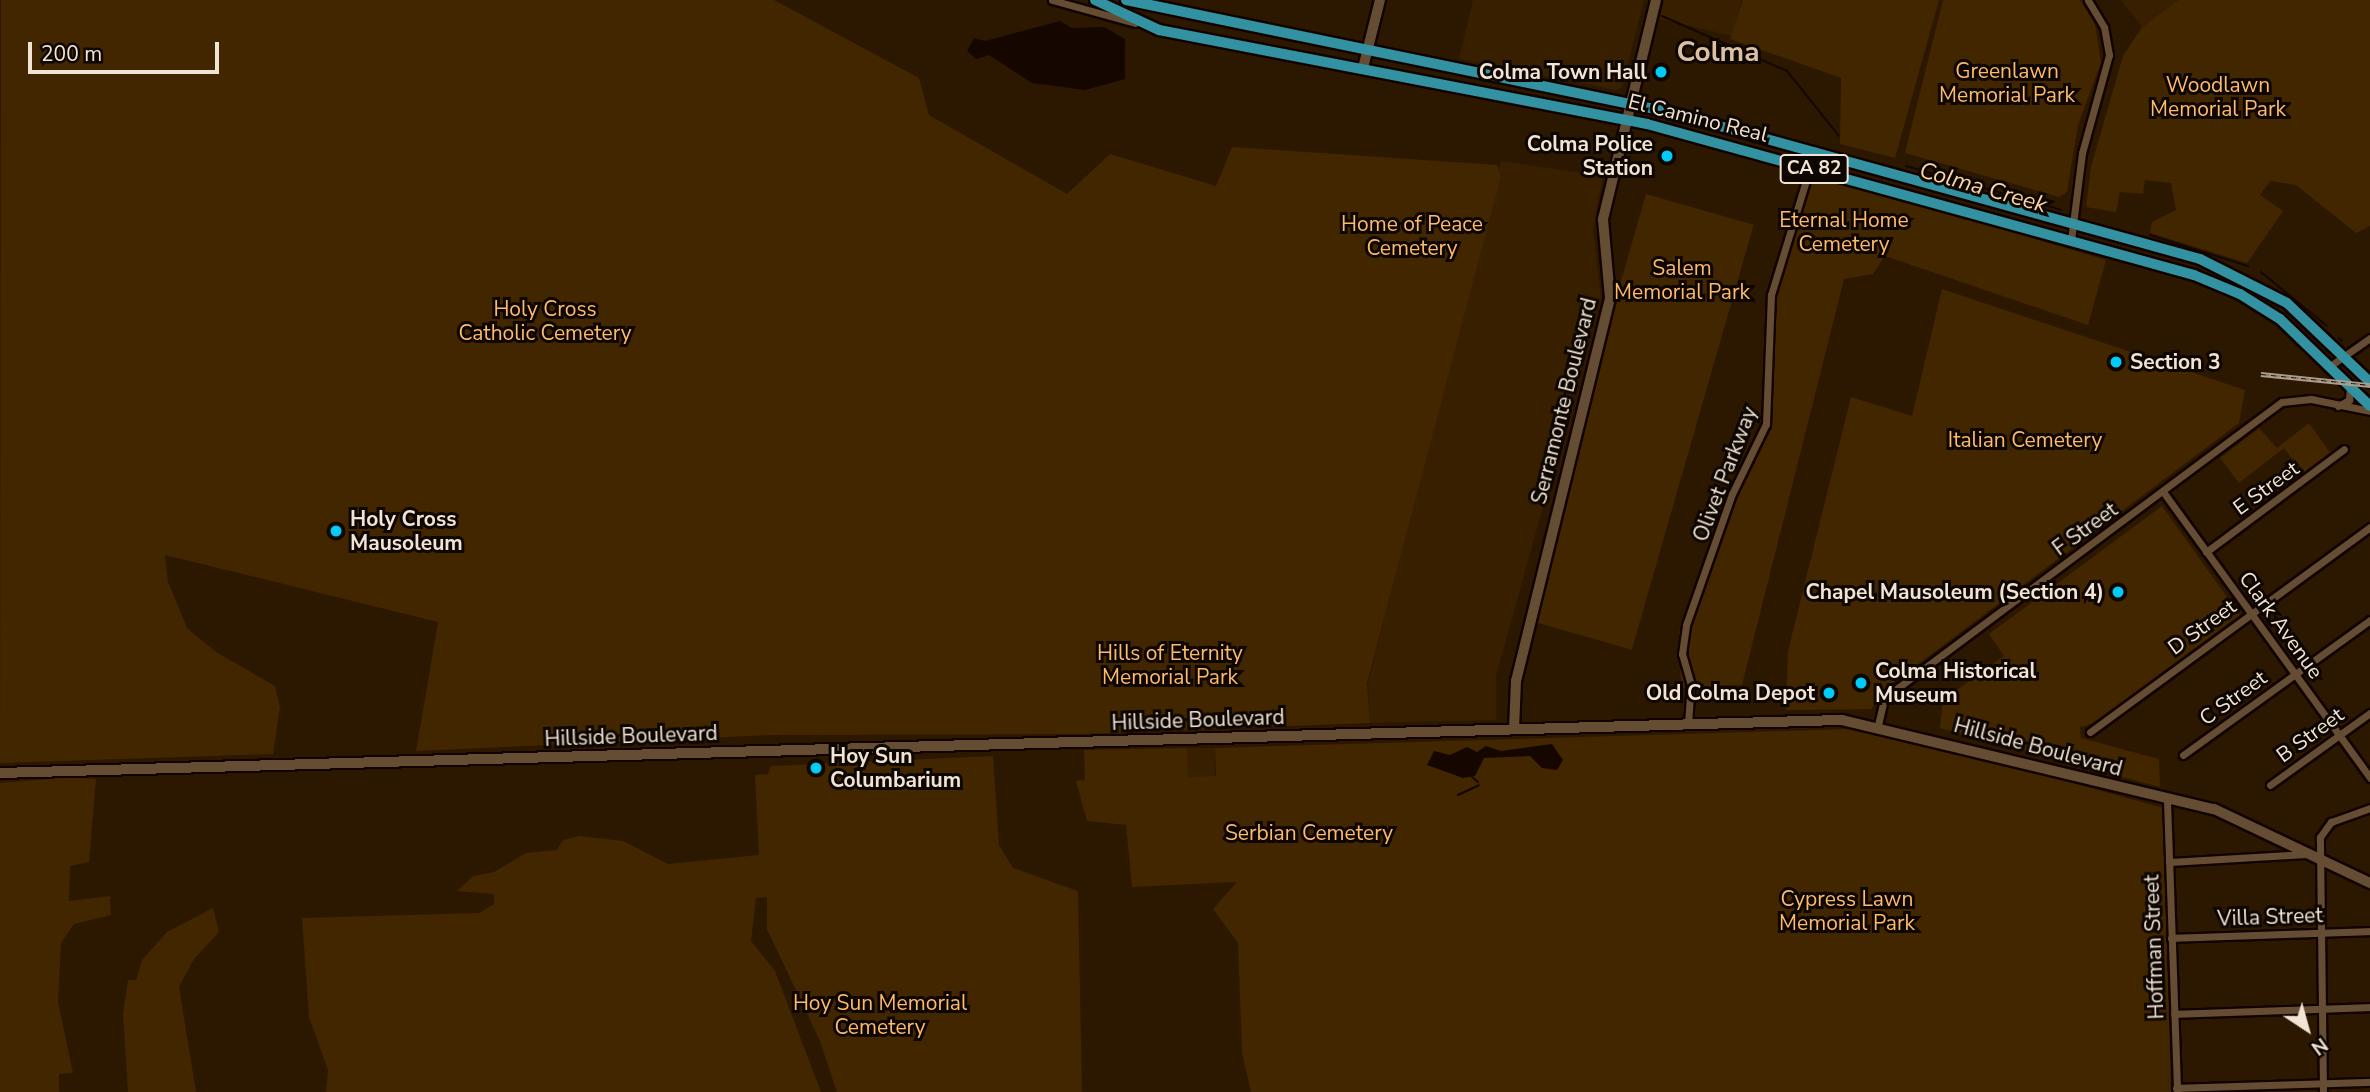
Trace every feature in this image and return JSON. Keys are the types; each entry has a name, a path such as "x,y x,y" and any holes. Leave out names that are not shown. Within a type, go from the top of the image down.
{"main road":[{"name":"El Camino Real","path":"1095,0 1138,24 1627,120 1811,168 2194,275 2240,294 2285,323 2370,408"},
{"path":"1363,68 1380,0"},
{"name":"Serramonte Boulevard","path":"1514,729 1516,681 1610,298 1602,225 1656,0"},
{"name":"El Camino Real","path":"1131,1 1631,103 2076,224 2239,274 2292,307 2370,382"},
{"name":"Hillside Boulevard","path":"0,773 1842,720 1878,725 2167,802 2214,810 2370,884"}],"street":[{"path":"1052,0 1138,24"},
{"path":"1116,0 1131,1"},
{"path":"2071,240 2076,224 2082,153 2109,55 2104,27 2088,0"},
{"name":"Olivet Parkway","path":"1688,724 1691,685 1682,661 1686,625 1732,494 1766,424 1769,303 1815,152"},
{"path":"2330,366 2370,338"},
{"path":"2334,406 2347,403 2350,386"},
{"name":"F Street","path":"1878,725 1884,700 1899,687 2288,399 2370,408"},
{"name":"E Street","path":"2206,552 2344,449"},
{"name":"Clark Avenue","path":"2164,493 2370,778"},
{"name":"D Street","path":"2090,732 2370,527"},
{"name":"C Street","path":"2183,755 2370,620"},
{"name":"B Street","path":"2270,785 2370,713"},
{"name":"Hoffman Street","path":"2167,802 2176,1090"},
{"path":"2323,1088 2318,933 2312,856 2326,826 2370,808"},
{"path":"2169,862 2312,856"},
{"name":"Villa Street","path":"2172,938 2370,931"},
{"path":"2174,1014 2370,1007"},
{"path":"2176,1090 2323,1088 2370,1082"}],"shaded area":[{"path":"1473,0 1644,0 1622,87 1616,90 1459,59"},
{"path":"1664,0 1742,0 1733,36 1660,19"},
{"path":"2121,0 2178,0 2142,27"},
{"path":"1060,21 1072,28 1104,27 1125,39 1125,79 1085,90 1032,83 989,55 976,59 967,51 974,38 985,41"},
{"path":"1501,161 1603,176 1593,229 1601,297 1496,676 1496,720 1370,723 1368,683"},
{"path":"1552,744 1563,760 1557,770 1542,768 1530,756 1484,758 1475,776 1463,778 1427,765 1434,751 1450,755 1467,747 1477,752 1486,746 1501,751"},
{"path":"1187,748 1215,748 1215,777 1187,777"}],"green space":[{"name":"Holy Cross Catholic Cemetery","path":"1,0 774,0 919,78 929,115 1067,194 1110,154 1216,186 1232,147 1497,165 1501,176 1367,683 1370,723 1083,734 769,735 416,751 438,622 165,555 168,582 187,628 216,652 275,686 280,707 273,754 0,763"},
{"path":"1743,0 1939,0 1895,158 1840,144 1841,78 1730,39"},
{"name":"Greenlawn Memorial Park","path":"1943,0 2080,0 2095,23 2101,63 2078,125 2067,192 2059,197 1905,153"},
{"name":"Woodlawn Memorial Park","path":"2178,0 2370,0 2370,226 2356,233 2296,185 2270,181 2260,195 2283,211 2247,263 2150,233 2152,222 2176,210 2171,183 2145,180 2143,194 2120,192 2116,212 2086,207 2091,167 2123,56 2142,27"},
{"name":"Eternal Home Cemetery","path":"1815,174 2106,260 2088,325 1885,256 1873,274 1844,279 1742,685 1720,685 1718,695 1681,687 1679,632 1723,506 1750,460 1770,402 1769,311"},
{"name":"Salem Memorial Park","path":"1646,194 1754,225 1632,650 1524,619"},
{"name":"Italian Cemetery","path":"1942,289 2245,390 2239,423 1893,683 1871,709 1786,710 1788,651 1851,397 1912,416"},
{"path":"2309,423 2331,454 2304,474 2284,448 2239,483 2220,458 2259,428 2277,448"},
{"path":"2162,506 2240,615 2095,723 2080,727 2081,738 2159,759 2160,787 1940,728 1943,700 2004,656 1989,634"},
{"name":"Cypress Lawn Memorial Park","path":"1850,729 1957,751 2163,808 2171,1092 1251,1092 1242,1053 1238,943 1213,909 1237,882 1132,887 1126,825 1087,821 1076,781 1085,780 1084,750 1187,748 1188,777 1216,776 1215,748"},
{"name":"Hoy Sun Memorial Cemetery","path":"993,756 999,845 1013,868 1078,891 1082,1092 837,1092 820,1041 767,929 767,897 756,898 751,941 775,971 821,1092 326,1092 328,1070 309,1017 302,918 479,913 494,904 494,894 457,891 473,876 494,872 526,853 557,850 563,840 579,836 623,841 668,864 759,855 755,775 768,774 771,766"},
{"path":"73,777 96,779 89,862 70,866 69,901 110,896 111,915 74,924 61,943 58,1002 73,1073 59,1074 59,1092 0,1092 0,783"},
{"path":"213,908 219,932 194,959 179,987 196,1092 128,1092 123,1014 128,980 136,980 142,960 167,932"}],"waterway":[{"name":"Colma Creek","path":"1662,16 1787,71 1839,136"},
{"name":"Colma Creek","path":"1906,166 2061,210"},
{"name":"Colma Creek","path":"2150,235 2248,266"},
{"name":"Colma Creek","path":"2261,272 2327,326"},
{"name":"Colma Creek","path":"2339,338 2342,341"},
{"path":"1472,777 1478,782"},
{"path":"1458,795 1479,785"}],"railway":[{"path":"2261,374 2370,385"}],"place":[{"name":"Colma Town Hall","path":"1661,72"},
{"name":"Colma Police Station","path":"1667,156"},
{"name":"Section 3","path":"2116,362"},
{"name":"Holy Cross Mausoleum","path":"336,531"},
{"name":"Chapel Mausoleum (Section 4)","path":"2118,592"},
{"name":"Colma Historical Museum","path":"1861,683"},
{"name":"Old Colma Depot","path":"1829,693"},
{"name":"Hoy Sun Columbarium","path":"816,768"}],"district":[{"name":"Colma","path":"1718,52"}],"park label":[{"name":"Home of Peace Cemetery","path":"1412,236"},
{"name":"Hills of Eternity Memorial Park","path":"1170,665"},
{"name":"Serbian Cemetery","path":"1309,833"}]}
